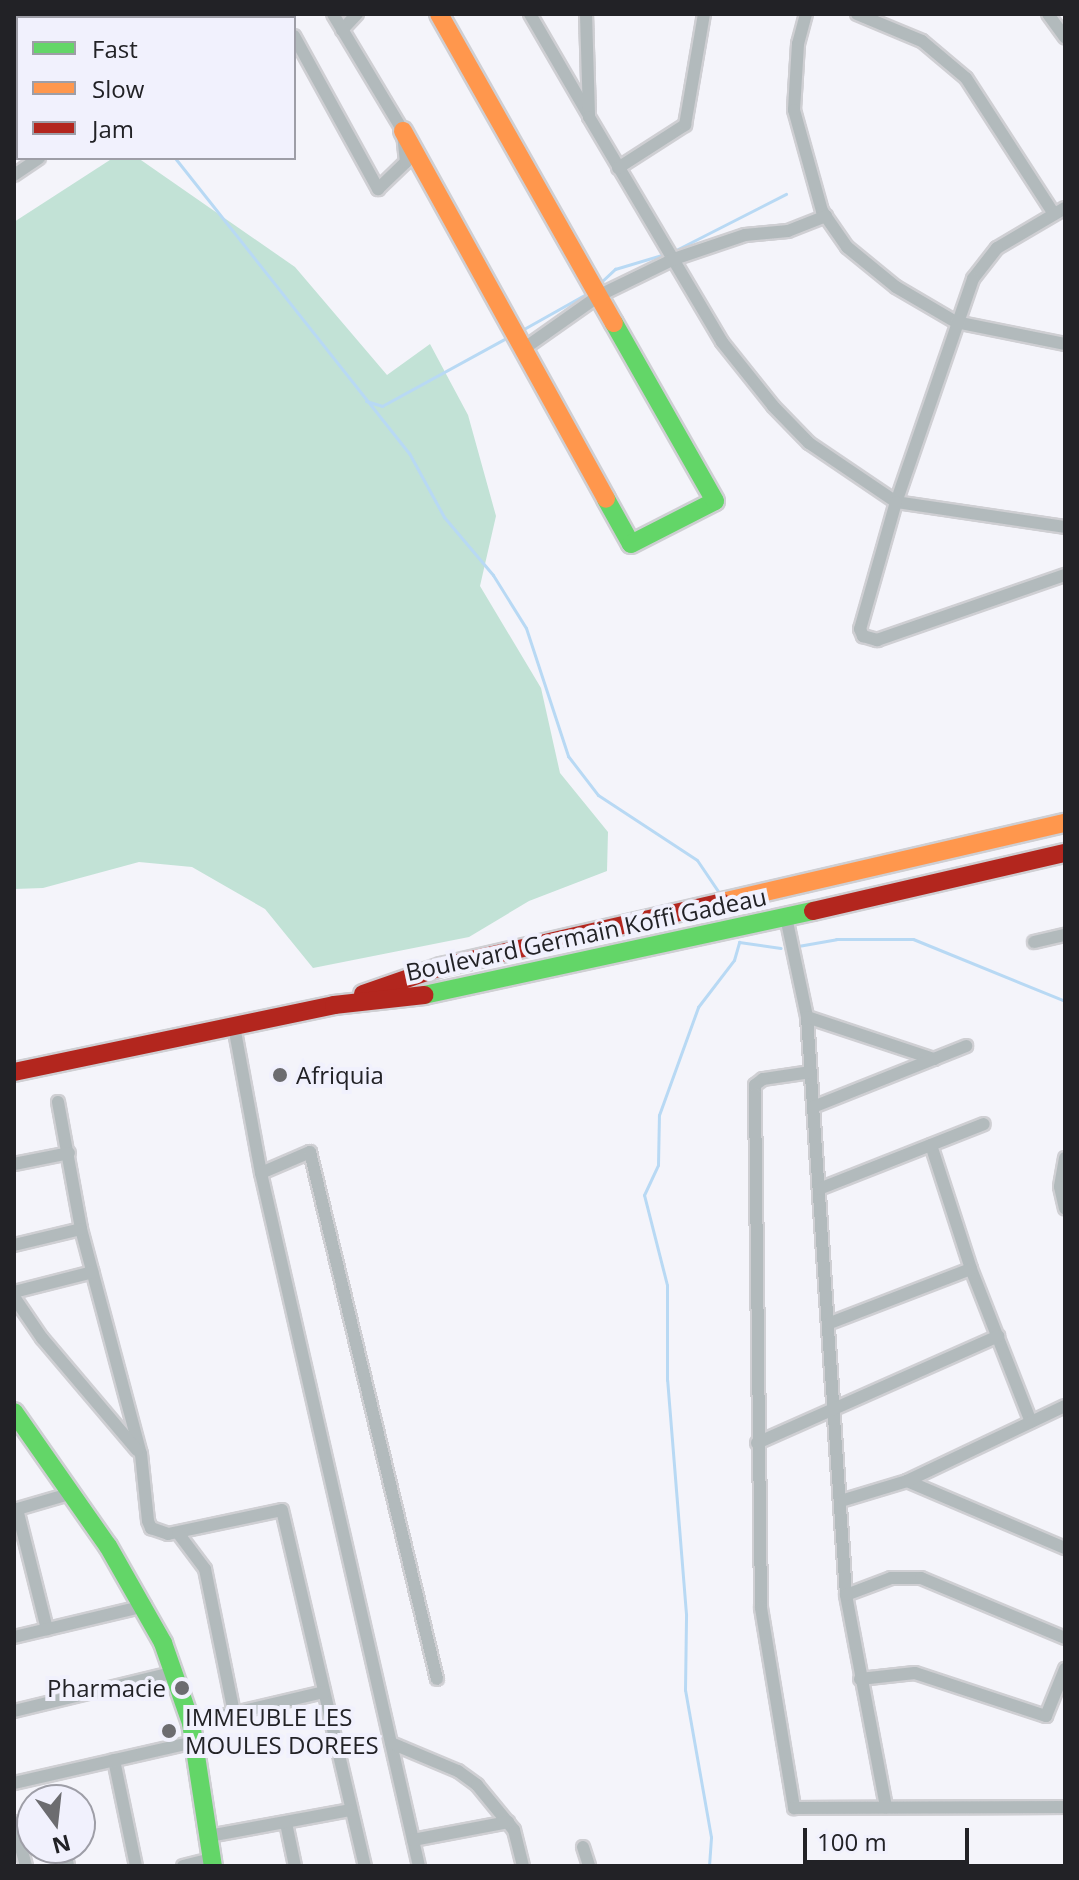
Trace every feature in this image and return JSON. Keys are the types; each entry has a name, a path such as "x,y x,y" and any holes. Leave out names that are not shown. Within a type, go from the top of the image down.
{"main road":[{"path":"403,131 631,544 715,501 439,14"},
{"name":"Boulevard Germain Koffi Gadeau","path":"334,1005 441,967 1007,841 1065,823"},
{"name":"Boulevard Germain Koffi Gadeau","path":"334,1005 438,994 1065,853"},
{"path":"14,1072 334,1005"},
{"path":"14,1412 73,1493 145,1606 175,1672 195,1742 212,1862"}],"street":[{"path":"296,40 378,189 406,162 403,131 333,14"},
{"path":"342,30 357,14"},
{"path":"530,14 722,342 773,406 809,443 896,502 1065,527"},
{"path":"586,14 589,117"},
{"path":"618,168 685,125 704,14"},
{"path":"806,14 798,44 794,110 807,167 826,216 847,247 896,287 956,322 1065,344"},
{"path":"857,14 922,41 966,78 1059,211 997,248 973,279 896,502 860,622 863,636 869,639 1065,575"},
{"path":"1048,14 1064,32"},
{"path":"14,175 36,160"},
{"path":"522,350 600,295 674,259 745,235 788,231 826,216"},
{"path":"786,917 807,1017 844,1500 846,1595 886,1807"},
{"path":"1034,942 1065,935"},
{"path":"807,1017 934,1059"},
{"path":"234,1026 261,1173 419,1866"},
{"path":"813,1107 966,1046"},
{"path":"811,1072 755,1085 757,1443 764,1636 794,1808 1065,1807"},
{"path":"58,1102 81,1229 141,1454 151,1528 178,1533 282,1510 365,1866"},
{"path":"819,1189 984,1124"},
{"path":"931,1145 971,1269 1031,1422"},
{"path":"261,1173 310,1152 437,1679"},
{"path":"14,1164 69,1153"},
{"path":"1065,1158 1060,1187 1065,1208"},
{"path":"14,1245 81,1229"},
{"path":"830,1323 971,1269"},
{"path":"93,1272 14,1295 42,1338 141,1454"},
{"path":"757,1443 998,1336"},
{"path":"844,1500 907,1481 1065,1406"},
{"path":"907,1481 1065,1548"},
{"path":"47,1629 16,1509 73,1493"},
{"path":"178,1533 205,1569 234,1713"},
{"path":"846,1595 891,1578 921,1578 1065,1638"},
{"path":"14,1637 145,1606"},
{"path":"860,1679 915,1673 1046,1716 1065,1669"},
{"path":"14,1711 175,1672"},
{"path":"213,1718 324,1692"},
{"path":"14,1783 195,1742"},
{"path":"391,1743 458,1771 508,1822 523,1866"},
{"path":"114,1760 136,1866"},
{"path":"209,1836 350,1810"},
{"path":"413,1840 508,1822"},
{"path":"286,1823 295,1866"},
{"path":"15,1828 26,1866"},
{"path":"583,1847 589,1866"},
{"path":"183,1866 212,1862"}],"green space":[{"path":"110,160 141,160 295,267 387,375 430,344 468,415 496,516 480,586 541,688 560,773 608,832 607,871 529,901 469,937 313,968 265,909 192,867 139,862 43,888 14,889 14,222"}],"waterway":[{"path":"177,160 409,453 444,517 493,575 526,628 568,756 598,795 697,860 719,893"},
{"path":"672,252 786,194"},
{"path":"600,283 615,269 665,254"},
{"path":"522,330 588,293"},
{"path":"366,401 382,406 508,337"},
{"path":"798,946 836,939 913,939 1065,1001"},
{"path":"709,1866 711,1837 685,1690 686,1614 667,1380 667,1285 644,1195 658,1165 659,1115 698,1007 734,960 739,942 781,948"}],"traffic: fast":[{"path":"606,499 631,544 715,501 614,323"},
{"path":"424,995 813,911"},
{"path":"14,1412 108,1546 163,1643 191,1723 213,1866"}],"traffic: slow":[{"path":"439,14 614,323"},
{"path":"403,131 606,499"},
{"path":"722,902 1065,823"}],"traffic: jam":[{"path":"813,911 1065,853"},
{"path":"363,994 441,967 722,902"},
{"path":"14,1072 334,1005 424,995"}],"place":[{"name":"Afriquia","path":"280,1075"},
{"name":"Pharmacie","path":"182,1688"},
{"name":"IMMEUBLE LES MOULES DOREES","path":"169,1731"}]}
